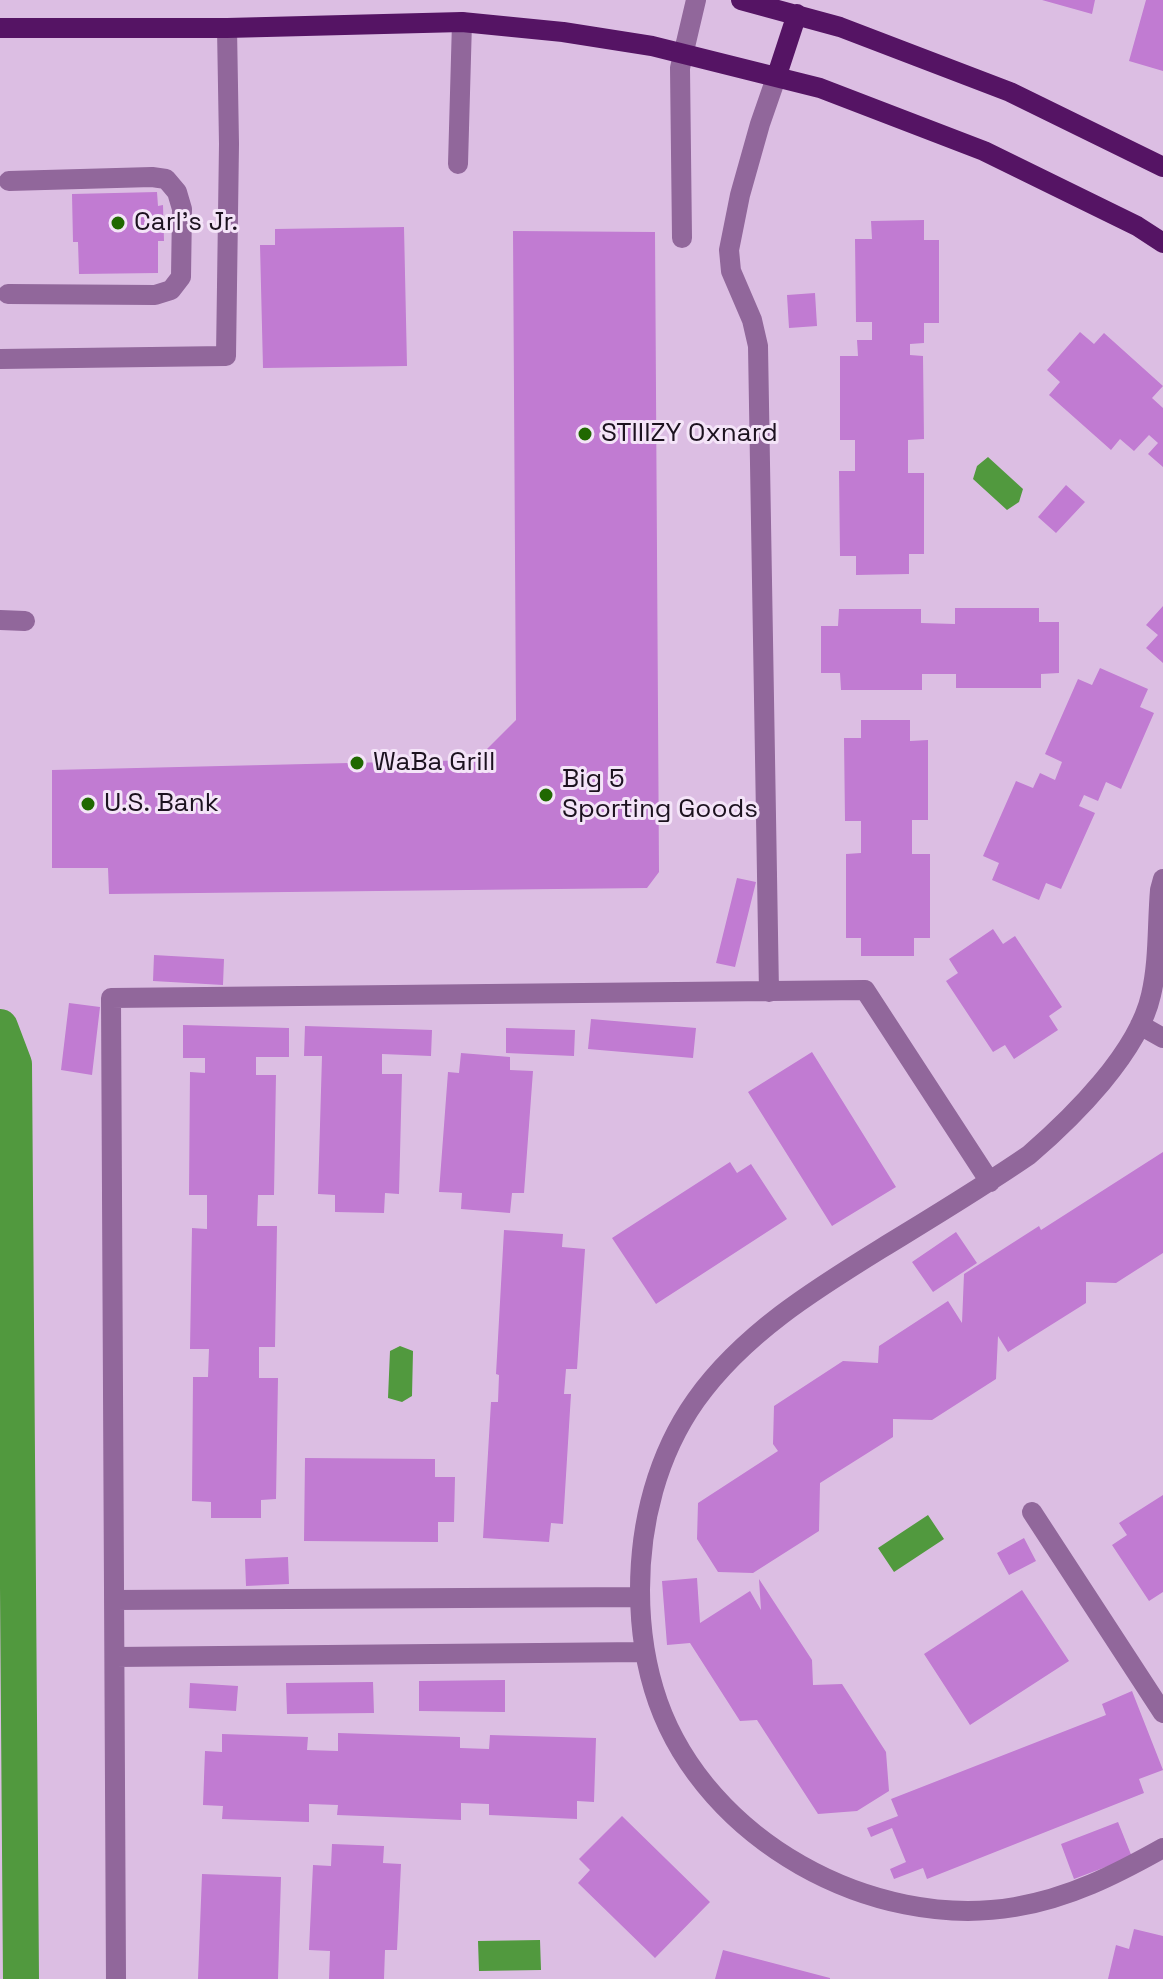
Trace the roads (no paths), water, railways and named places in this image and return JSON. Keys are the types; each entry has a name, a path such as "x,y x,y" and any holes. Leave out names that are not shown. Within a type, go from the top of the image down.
{"main road":[{"path":"741,0 840,27 1010,92 1163,167"},
{"path":"777,75 797,14"},
{"path":"0,28 227,28 462,22 563,32 682,53 820,88 984,151 1137,226 1163,243"}],"street":[{"path":"682,238 680,68 696,0"},
{"path":"458,164 462,22"},
{"path":"0,359 226,356 227,28"},
{"path":"769,992 758,346 752,320 729,261 740,195 777,75"},
{"path":"8,294 155,295 171,290 181,277 182,209 177,192 166,179 9,181"},
{"path":"0,620 25,621"},
{"path":"1163,879 1156,967 1150,998 1140,1025 1099,1086 1056,1132 1029,1155 832,1279 746,1342 694,1401 659,1472 647,1510 641,1549 640,1597 644,1652 658,1703 676,1740 723,1805 784,1855 855,1891 893,1902 933,1908 1012,1908 1050,1900 1088,1887 1163,1848"},
{"path":"116,1979 111,998 865,990 990,1182"},
{"path":"1140,1025 1163,1038"},
{"path":"1032,1512 1163,1713"},
{"path":"114,1600 640,1597"},
{"path":"115,1657 644,1652"}],"waterway":[{"path":"0,1027 14,1064 21,1979"}],"place":[{"name":"Carl's Jr.","path":"118,223"},
{"name":"STIIIZY Oxnard","path":"585,434"},
{"name":"WaBa Grill","path":"357,763"},
{"name":"Big 5 Sporting Goods","path":"546,795"},
{"name":"U.S. Bank","path":"88,804"}]}
